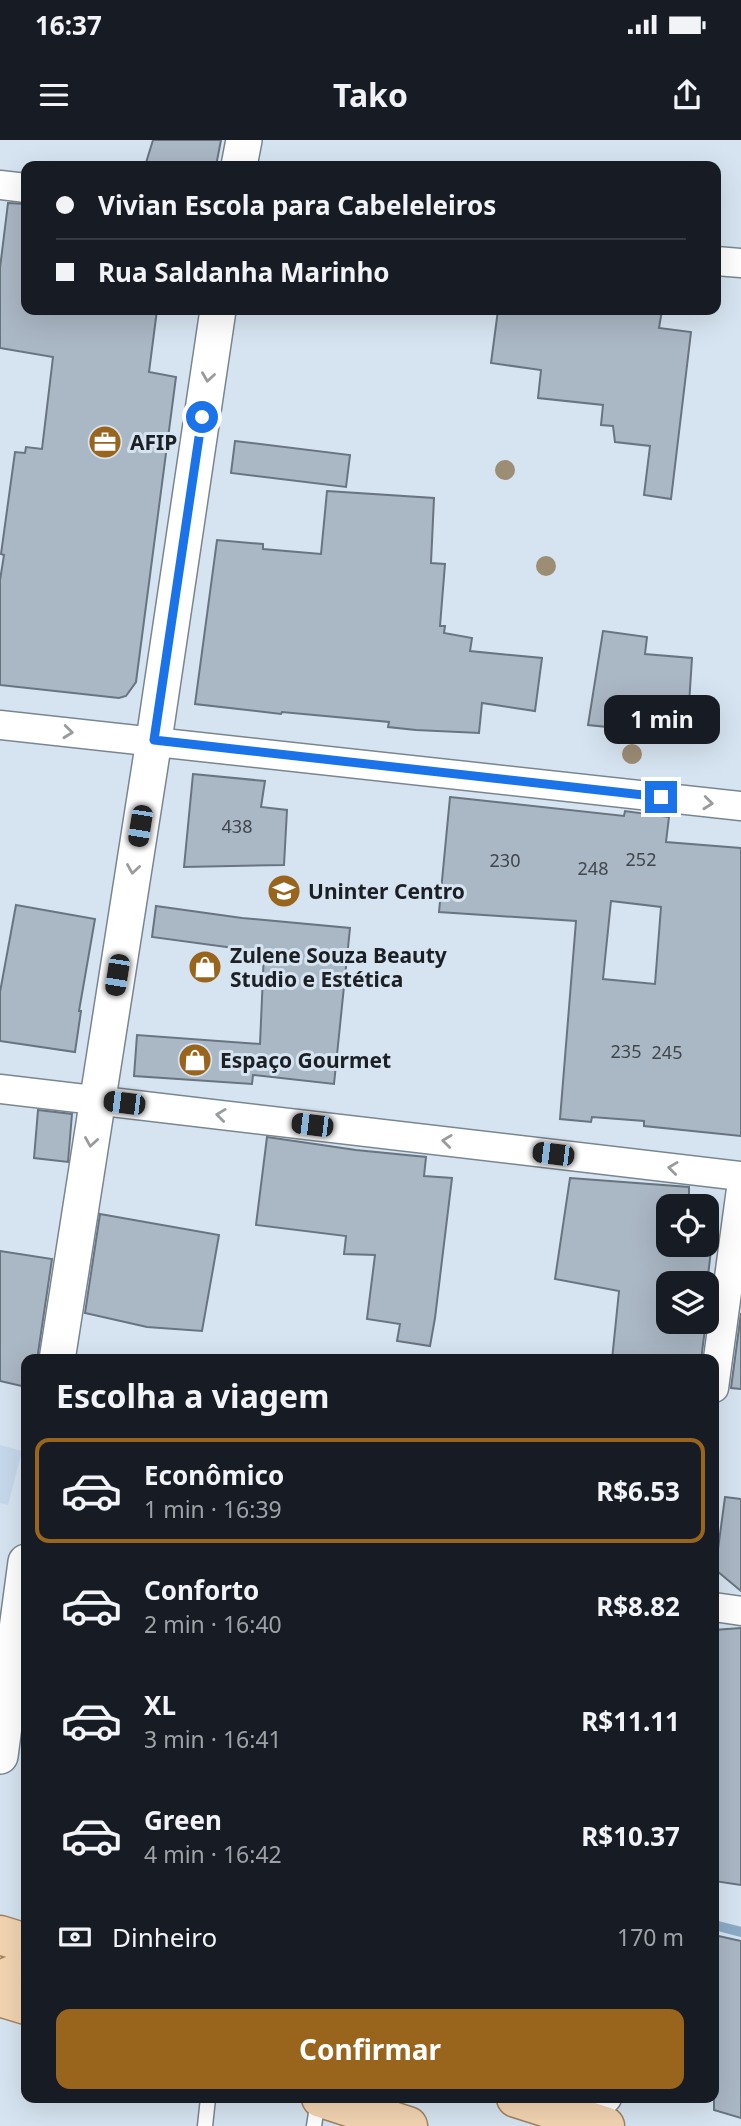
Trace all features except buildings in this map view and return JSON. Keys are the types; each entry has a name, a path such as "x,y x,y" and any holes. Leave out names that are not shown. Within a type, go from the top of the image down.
{"main road":[{"path":"0,1935 21,1941"},
{"path":"0,1980 21,1973"},
{"path":"0,1997 21,2003"},
{"path":"334,2103 397,2124"},
{"path":"532,2103 589,2121"}],"street":[{"path":"240,161 244,140"},
{"path":"0,185 21,187"},
{"path":"721,261 741,263"},
{"path":"58,1354 217,315"},
{"path":"0,725 741,806"},
{"path":"0,1089 741,1176"},
{"path":"719,1354 741,1189"},
{"path":"0,1756 21,1599"},
{"path":"719,1608 741,1611"},
{"path":"589,2121 602,2103"}],"lane":[{"path":"205,2126 207,2103"},
{"path":"314,2126 318,2103"}],"shaded area":[{"path":"0,1445 21,1451 21,1455 8,1505 0,1503"}],"waterway":[{"path":"719,1926 741,1932"}],"place":[{"name":"AFIP","path":"105,442"},
{"name":"Uninter Centro","path":"284,891"},
{"name":"Zulene Souza Beauty Studio e Estética","path":"205,967"},
{"name":"Espaço Gourmet","path":"195,1060"}],"route":[{"path":"202,417 154,740 661,797"}]}
